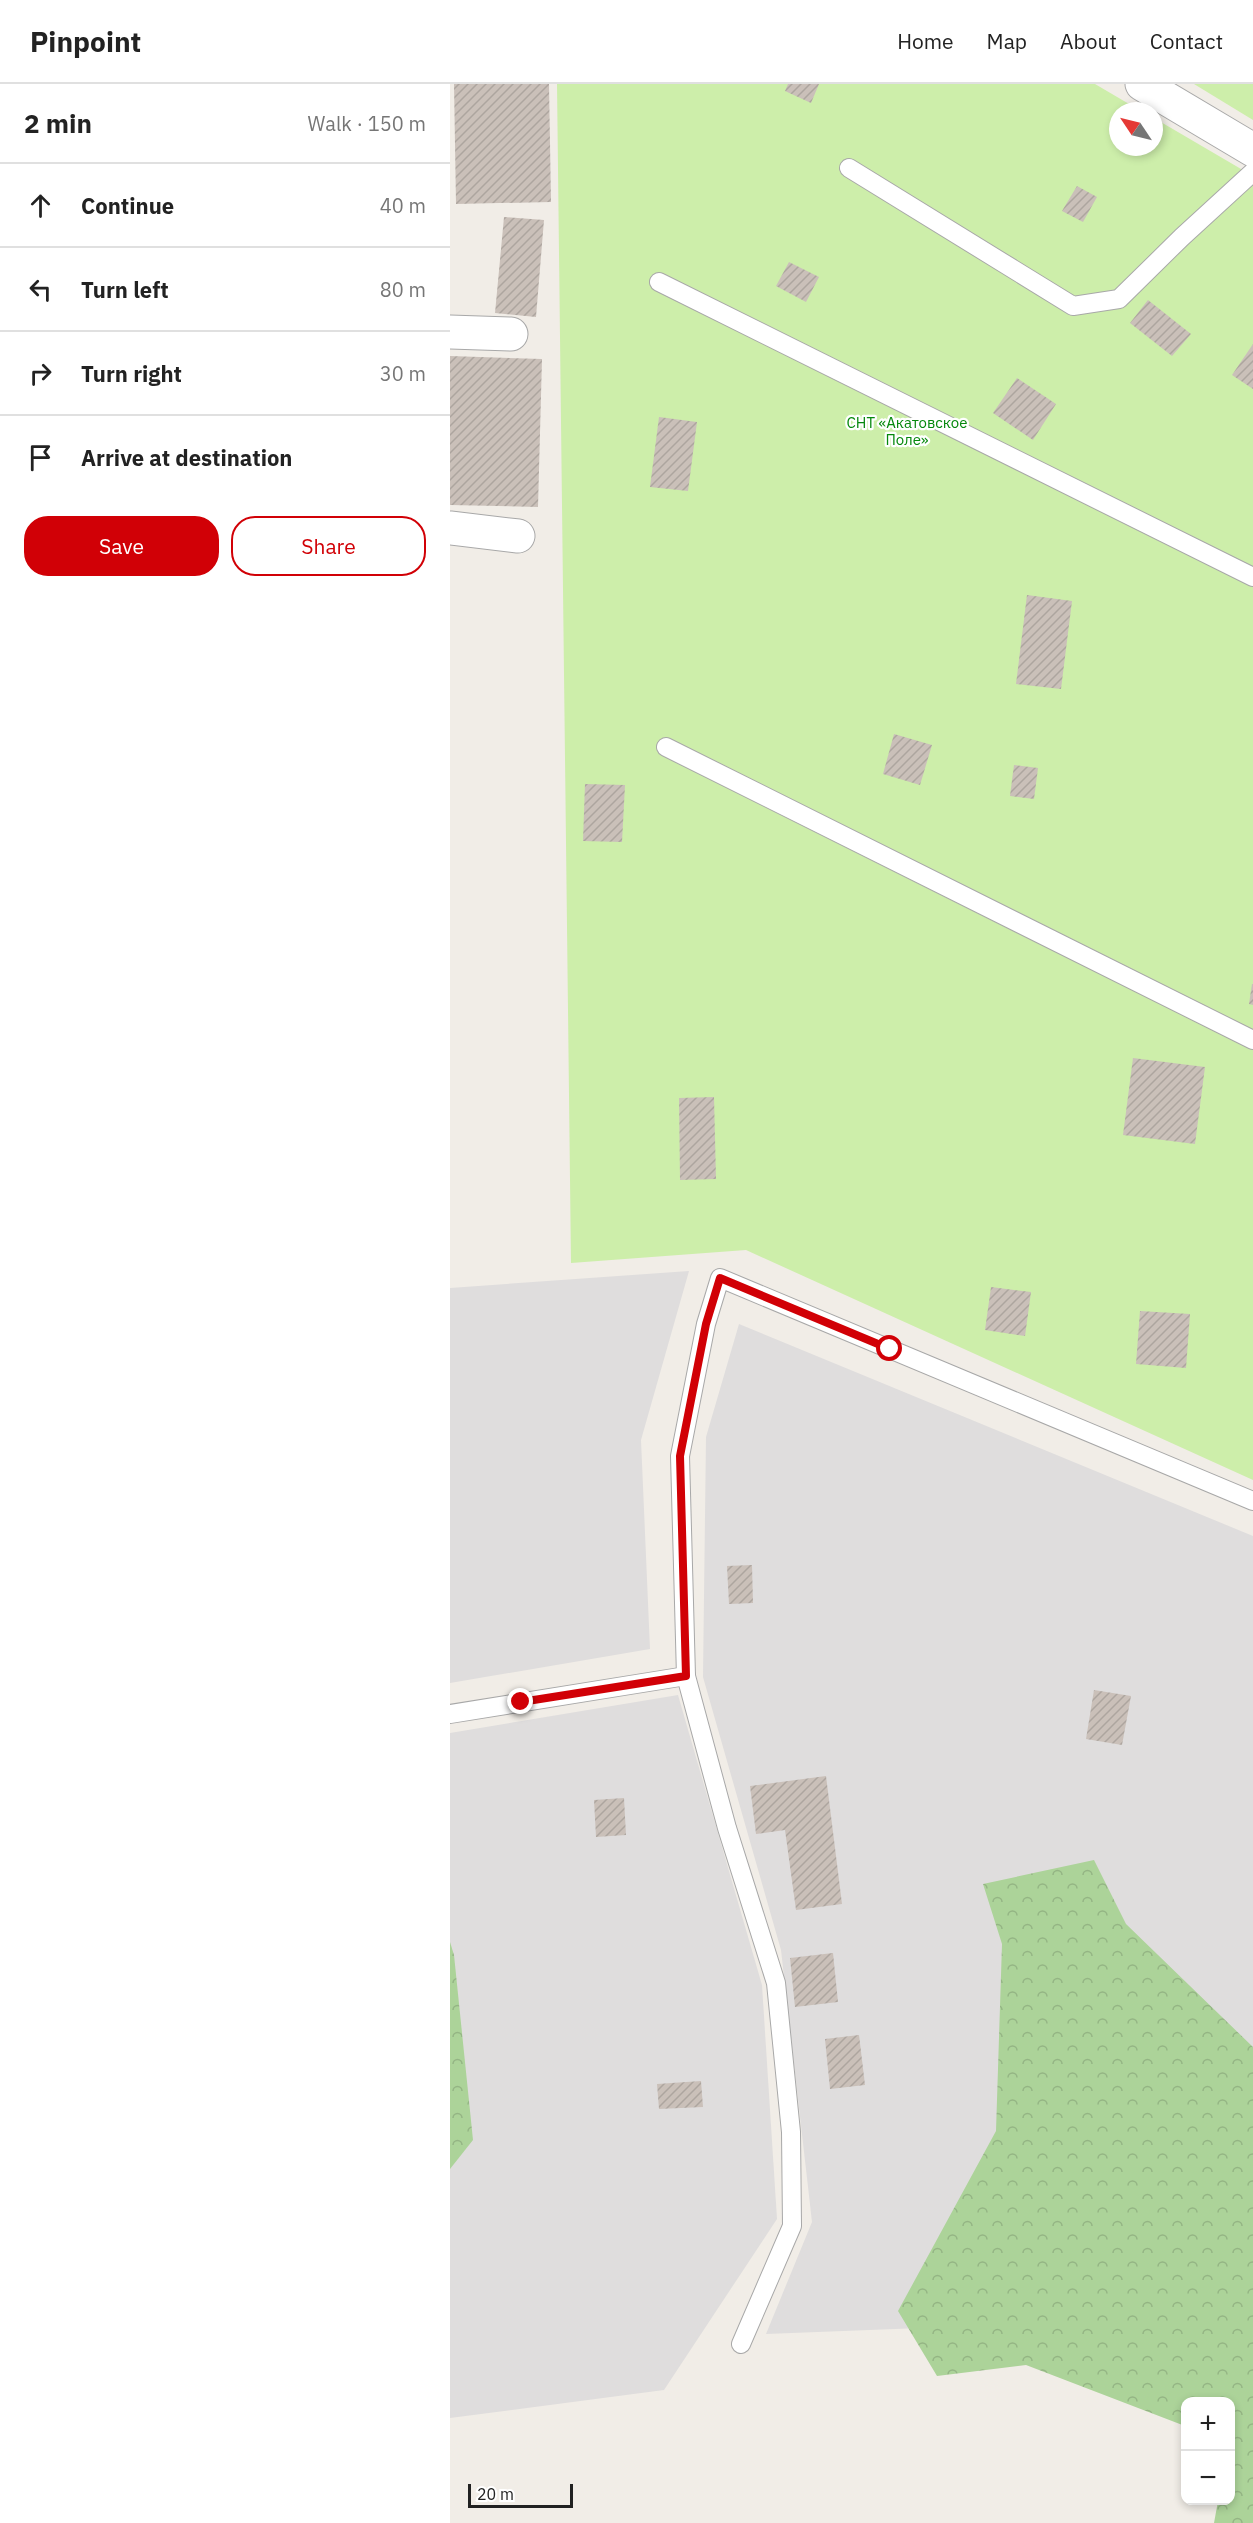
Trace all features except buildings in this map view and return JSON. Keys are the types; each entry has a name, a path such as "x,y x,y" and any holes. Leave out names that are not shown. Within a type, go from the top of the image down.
{"street":[{"path":"1142,84 1253,150"},
{"path":"450,332 511,334"},
{"path":"450,528 518,536"}],"lane":[{"path":"849,168 1073,306 1119,299 1253,172"},
{"path":"659,282 1253,577"},
{"path":"666,747 1253,1040"},
{"path":"741,2344 792,2226 791,2133 776,1983 727,1828 686,1676 680,1456 706,1324 720,1278 1253,1501"},
{"path":"450,1714 686,1676"}],"shaded area":[{"path":"689,1271 641,1440 650,1649 450,1683 450,1288"},
{"path":"739,1324 1253,1536 1253,2119 1077,2322 766,2334 812,2222 781,1950 703,1677 706,1437"},
{"path":"678,1695 762,1985 777,2219 664,2390 450,2418 450,1733"}],"green space":[{"name":"СНТ «Акатовское Поле»","path":"557,84 1095,84 1126,102 1109,102 1109,156 1163,156 1163,123 1253,176 1253,1480 746,1250 571,1263"},
{"path":"1194,84 1253,84 1253,120"},
{"path":"1094,1860 1126,1924 1253,2047 1253,2523 1214,2523 1217,2505 1235,2505 1235,2397 1181,2397 1181,2424 1026,2365 937,2376 898,2311 996,2131 1002,1944 983,1884"},
{"path":"450,1942 454,1955 473,2140 450,2169"}],"route":[{"path":"521,1702 686,1676 680,1456 706,1324 720,1278 890,1349"}]}
